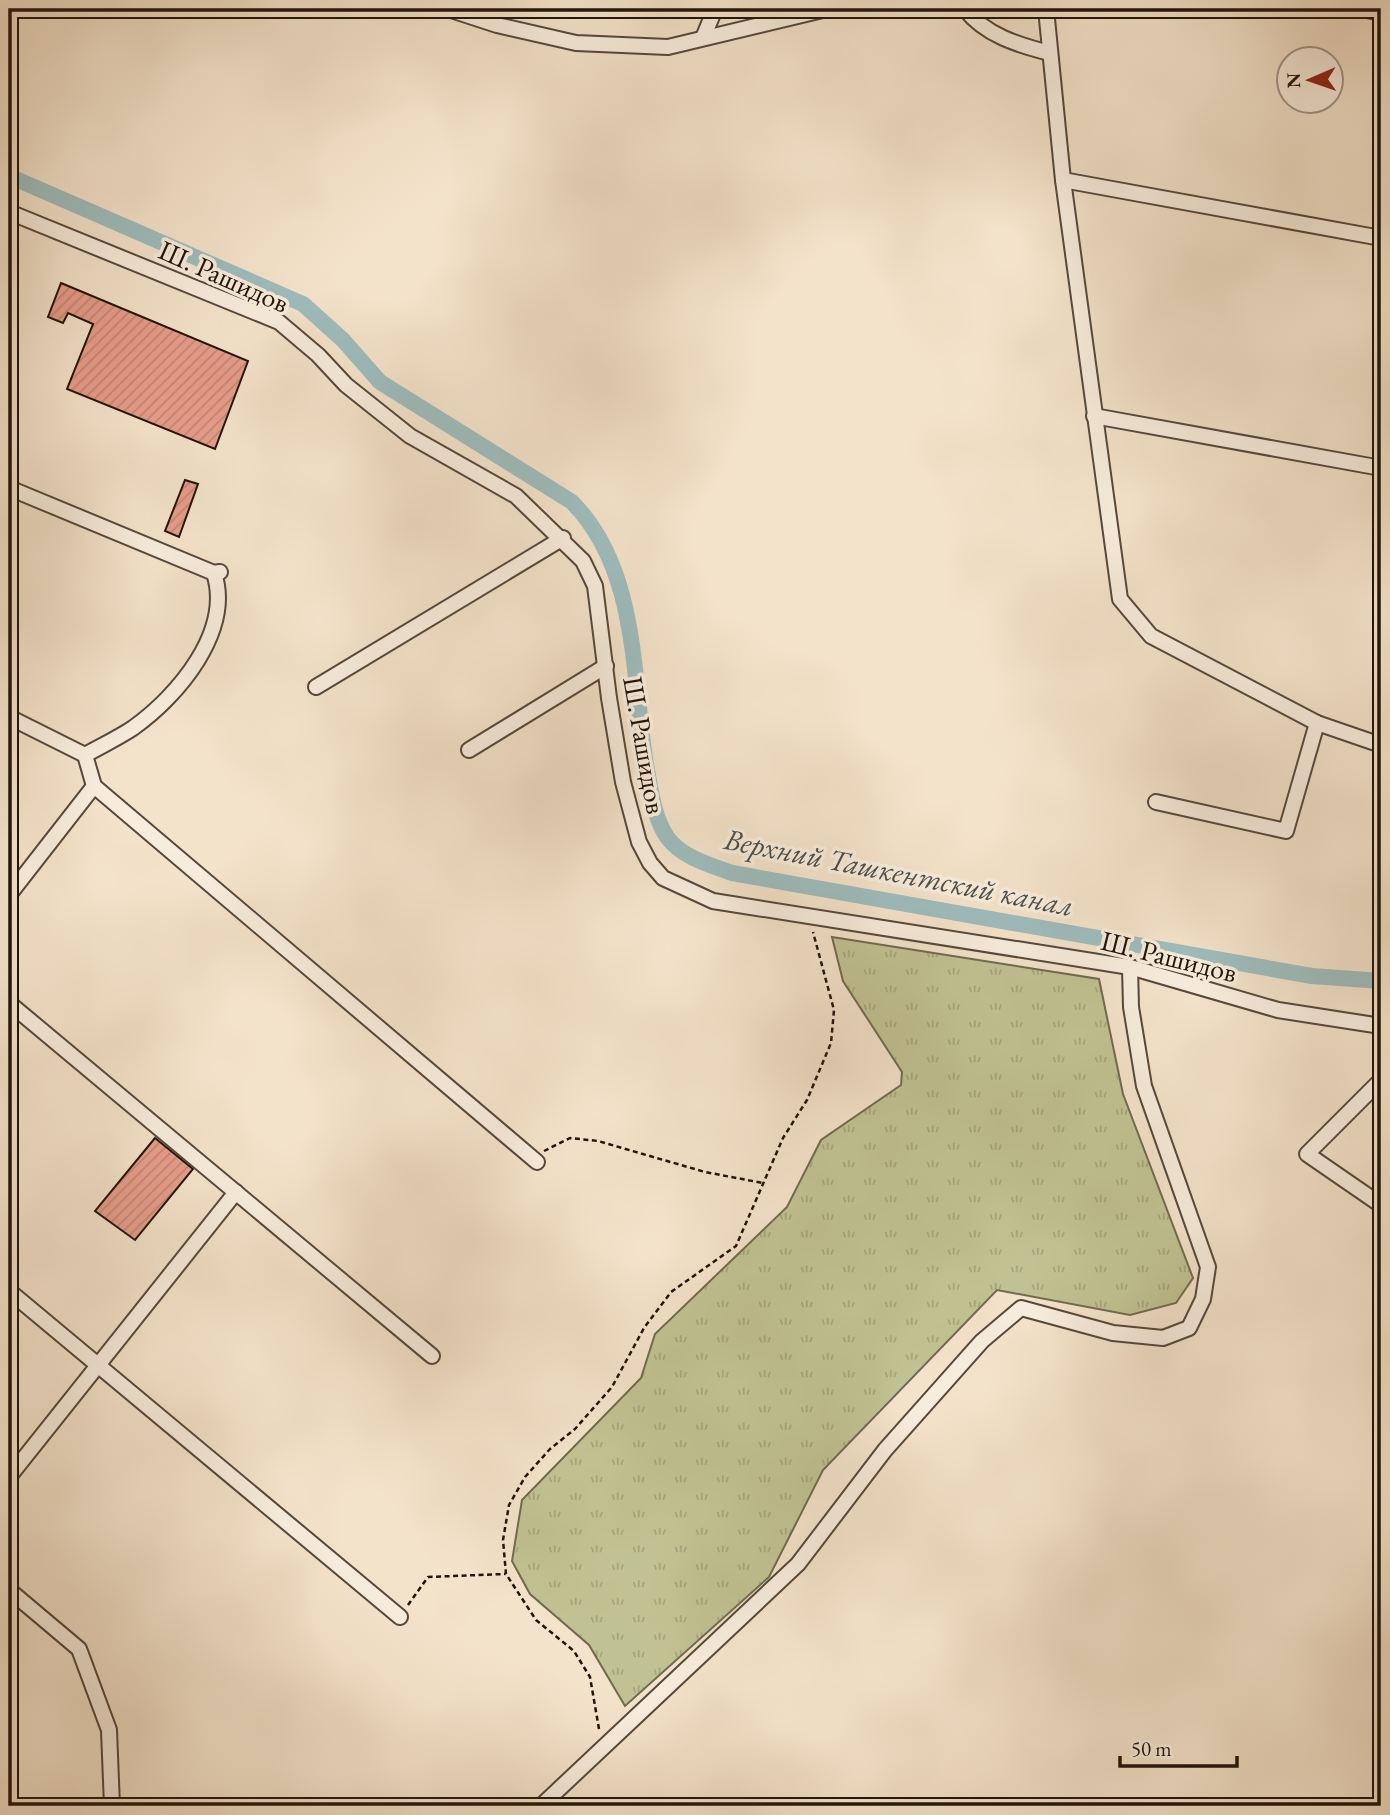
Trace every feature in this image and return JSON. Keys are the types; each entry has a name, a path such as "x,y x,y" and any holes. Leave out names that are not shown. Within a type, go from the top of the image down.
{"street":[{"path":"448,9 497,25 576,43 668,47 827,9"},
{"path":"702,38 715,9"},
{"path":"965,9 985,30 1024,47 1050,53"},
{"path":"1046,9 1063,180 1120,599 1151,636 1317,723 1381,745"},
{"path":"1362,9 1381,13"},
{"path":"1063,180 1381,238"},
{"name":"Ш. Рашидов","path":"9,212 279,323 381,415 410,436 516,496 563,538 583,561 595,586 624,782 639,842 650,863 663,877 713,901 1130,967 1278,1010 1381,1026"},
{"path":"1094,416 1381,468"},
{"path":"9,488 217,572 219,587 216,617 201,653 189,672 133,728 85,755"},
{"path":"316,687 563,538"},
{"path":"469,750 606,666"},
{"path":"9,717 85,755 94,786 537,1162"},
{"path":"1156,802 1286,831 1317,723"},
{"path":"9,895 94,786"},
{"path":"541,1806 798,1564 885,1450 982,1340 1021,1308 1114,1333 1163,1338 1189,1328 1203,1299 1208,1267 1143,1086 1131,1007 1130,967"},
{"path":"9,1003 432,1356"},
{"path":"1381,1080 1307,1154 1381,1205"},
{"path":"9,1477 236,1192"},
{"path":"9,1291 99,1363 400,1617"},
{"path":"9,1590 79,1649 109,1730 112,1806"}],"path":[{"path":"601,1749 590,1677 574,1651 536,1620 506,1574 503,1539 509,1505 525,1477 605,1396 631,1357 644,1328 671,1292 736,1246 783,1138 807,1100 831,1043 834,1010 821,953 808,916"},
{"path":"537,1162 546,1148 570,1138 598,1141 705,1172 763,1183"},
{"path":"400,1617 428,1577 506,1574"}],"green space":[{"path":"832,937 1099,979 1123,1094 1193,1278 1176,1303 1130,1315 997,1290 823,1470 769,1577 625,1706 589,1645 530,1594 512,1561 522,1500 641,1378 655,1334 787,1207 821,1140 901,1085 902,1072 843,981"}],"building":[{"path":"61,283 248,361 215,449 67,389 93,324 68,313 63,323 48,317"},
{"path":"185,480 198,484 179,537 165,531"},
{"path":"155,1138 193,1169 135,1240 95,1211"}],"waterway":[{"name":"Верхний Ташкентский канал","path":"9,176 303,304 343,340 380,382 572,502 594,529 610,559 621,592 629,626 653,802 667,837 688,855 732,873 1312,976 1381,981"}]}
